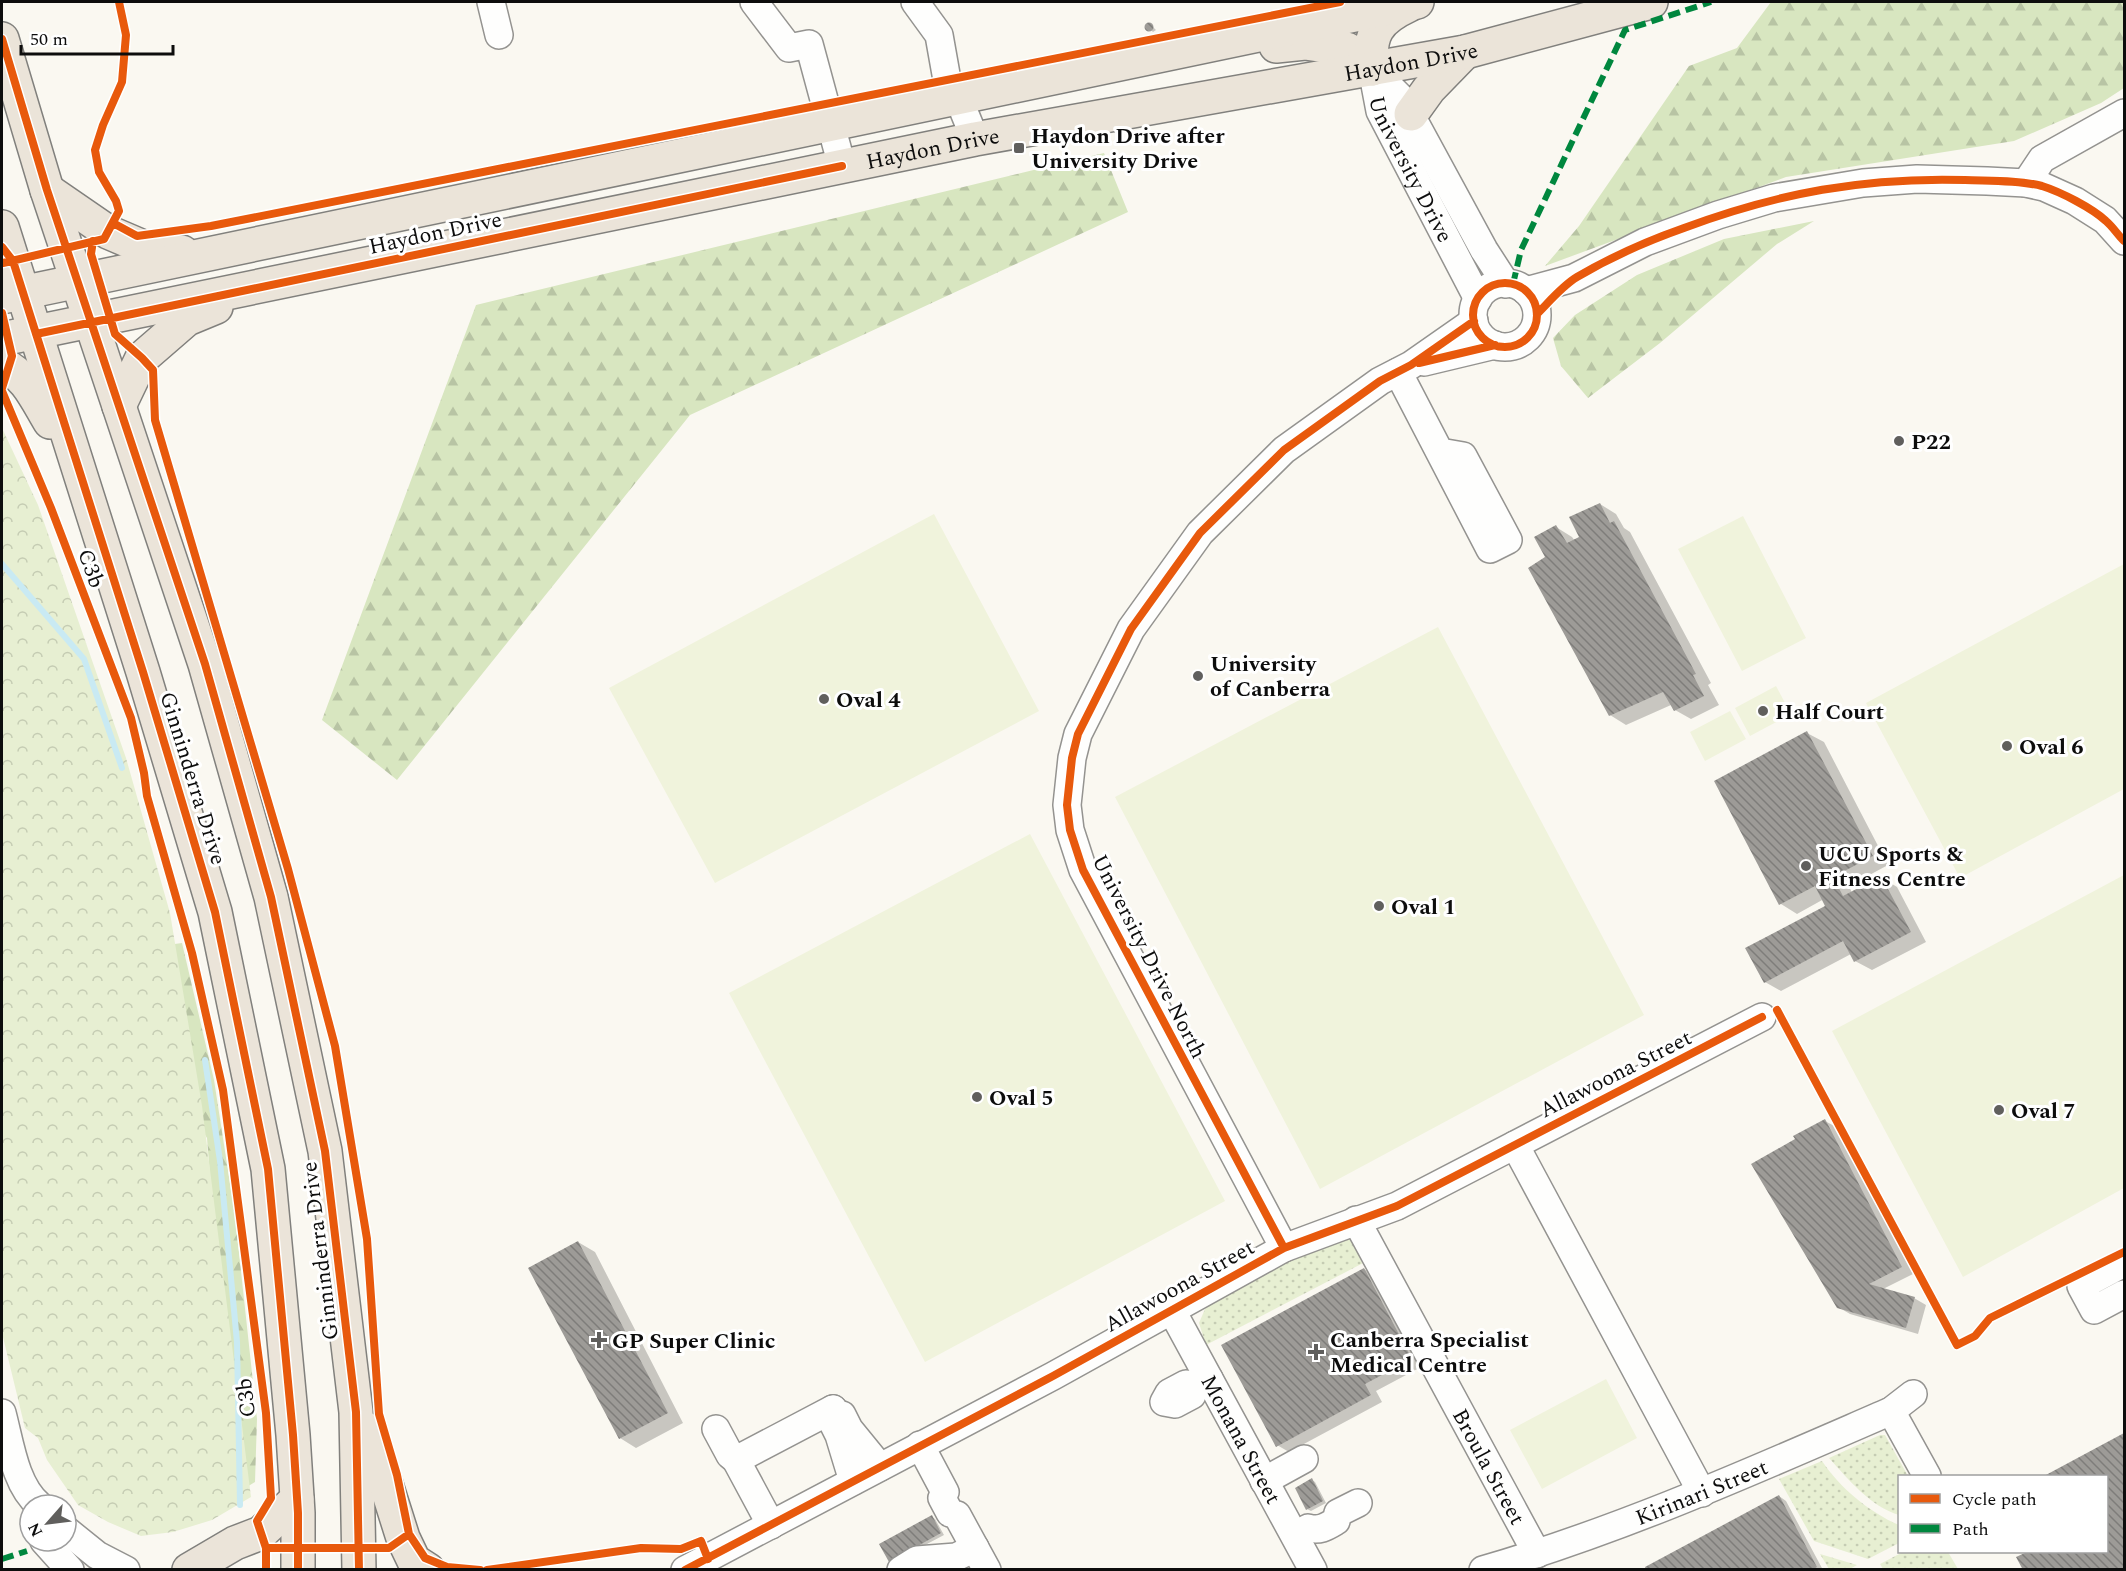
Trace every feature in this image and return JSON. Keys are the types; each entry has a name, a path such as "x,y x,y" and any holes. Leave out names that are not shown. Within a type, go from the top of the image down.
{"main road":[{"name":"Haydon Drive","path":"12,295 1417,2"},
{"path":"1372,69 1370,48 1381,22 1393,13 1417,2"},
{"name":"Haydon Drive","path":"2,339 975,139 1465,52 1651,2"},
{"name":"Ginninderra Drive","path":"2,39 47,190 205,664 271,897 325,1151 356,1412 359,1569"},
{"path":"1173,52 1219,58 1260,48 1305,43 1347,49 1372,69"},
{"path":"1411,114 1429,90 1465,52"},
{"path":"47,190 108,232 143,247 203,255"},
{"name":"Ginninderra Drive","path":"2,227 12,295 36,333 143,672 215,912 268,1168 293,1435 298,1569"},
{"path":"119,406 142,358 187,319 267,285"},
{"path":"2,364 27,382 79,474"},
{"path":"356,1412 378,1459 414,1561 428,1569"},
{"path":"189,1569 236,1543 261,1533 297,1499"}],"street":[{"path":"491,2 499,35"},
{"path":"754,2 789,48 809,44 842,166"},
{"path":"915,2 939,35 947,80 975,139"},
{"name":"University Drive","path":"1372,69 1402,99 1484,250 1523,296"},
{"name":"University Drive","path":"1372,69 1380,111 1476,310"},
{"path":"2026,183 2042,159 2124,113"},
{"path":"1523,296 1533,331 1520,343 1512,346 1495,345 1483,338 1476,310 1490,287 1523,296 1574,279 1646,242 1718,215 1774,198 1863,183 1917,179 2026,183 2044,187 2075,201 2105,220 2124,241"},
{"name":"University Drive North","path":"1284,1248 1083,870 1070,830 1067,805 1071,758 1078,734 1131,629 1200,533 1284,450 1380,381 1404,368 1476,310"},
{"name":"University Drive North","path":"1404,368 1495,345"},
{"path":"1404,368 1440,452"},
{"name":"Allawoona Street","path":"685,1569 1053,1376 1284,1248 1397,1206 1762,1017"},
{"path":"1515,1145 1702,1493"},
{"name":"Broula Street","path":"1356,1220 1537,1554"},
{"path":"2124,1263 2081,1286 2094,1310 2124,1294"},
{"name":"Monana Street","path":"1171,1310 1202,1383 1264,1480 1302,1532 1313,1569"},
{"name":"Kirinari Street","path":"1483,1569 1537,1554 1702,1493 1891,1411 1913,1394"},
{"path":"736,1460 833,1409"},
{"path":"833,1409 842,1414 849,1429 880,1467"},
{"path":"833,1409 832,1421 839,1435 853,1481"},
{"path":"1891,1411 1926,1475"},
{"path":"2,1413 16,1464 29,1493"},
{"path":"716,1429 730,1455 736,1460 771,1525"},
{"path":"920,1446 981,1559"},
{"path":"1264,1480 1304,1459"},
{"path":"1302,1532 1313,1519 1331,1510 1348,1508"},
{"path":"78,1542 97,1555 126,1569"},
{"path":"55,1553 70,1569"},
{"path":"901,1569 917,1560 956,1557 981,1559"}],"green space":[{"path":"1771,2 2124,2 2124,88 2101,103 2014,141 1786,177 1545,266 1579,226 1689,66 1737,48"},
{"path":"1104,153 1128,212 690,415 397,780 322,720 476,305"},
{"path":"1814,221 1777,244 1660,343 1588,398 1561,366 1553,338 1575,315 1637,275 1724,239"},
{"path":"2,428 38,505 126,758 170,913 202,1106 251,1497 212,1520 173,1532 141,1536 108,1522 78,1505 78,1493 70,1493 47,1460 38,1438 25,1428 2,1333"},
{"name":"Oval 4","path":"934,514 1039,711 715,883 609,688"},
{"path":"1743,516 1806,638 1742,671 1678,549"},
{"name":"Oval 6","path":"2124,564 2124,789 1960,878 1866,703"},
{"name":"Oval 1","path":"1438,627 1644,1015 1320,1189 1115,797"},
{"name":"Half Court","path":"1776,686 1791,714 1750,736 1735,708"},
{"name":"Half Court","path":"1730,711 1746,739 1705,761 1690,732"},
{"name":"Oval 5","path":"1030,834 1225,1201 925,1362 729,993"},
{"name":"Oval 7","path":"2124,875 2124,1188 1963,1277 1832,1031"},
{"path":"182,943 214,1080 235,1216 257,1419 255,1482 194,1519 215,1239 207,1138 155,1056 160,946"},
{"path":"1353,1240 1367,1261 1206,1345 1199,1323 1205,1309 1212,1303 1297,1256 1332,1242"},
{"path":"1606,1379 1637,1438 1542,1489 1510,1430"},
{"path":"1880,1435 1885,1435 1907,1475 1898,1475 1898,1515 1870,1499 1829,1458"},
{"path":"1822,1461 1837,1481 1856,1498 1898,1525 1898,1544 1868,1559 1814,1541 1779,1479"},
{"path":"1901,1553 1949,1553 1958,1569 1883,1569 1880,1564"},
{"path":"1820,1554 1857,1565 1850,1569 1829,1569"}],"building":[{"path":"1149,23 1153,27 1149,31 1145,27"},
{"path":"1600,503 1610,523 1614,521 1696,674 1693,675 1704,696 1674,711 1663,692 1609,716 1528,568 1545,557 1534,537 1556,525 1567,543 1579,537 1569,517"},
{"name":"UCU Sports & Fitness Centre","path":"1807,731 1873,856 1833,877 1843,896 1881,876 1911,932 1854,962 1843,941 1764,983 1745,948 1825,906 1815,886 1779,905 1714,781"},
{"path":"1825,1119 1902,1267 1869,1284 1915,1297 1906,1328 1837,1308 1751,1164 1795,1139 1793,1136"},
{"name":"GP Super Clinic","path":"578,1241 668,1413 619,1439 528,1268"},
{"name":"Canberra Specialist Medical Centre","path":"1364,1268 1412,1359 1365,1384 1371,1395 1276,1447 1221,1345"},
{"path":"2124,1433 2124,1570 2023,1570 2016,1557 2025,1553 2108,1553 2108,1475 2046,1475"},
{"path":"1312,1478 1323,1501 1306,1510 1295,1488"},
{"path":"1779,1495 1817,1567 1812,1570 1646,1570 1645,1567"},
{"path":"932,1515 941,1533 889,1562 879,1544"}],"waterway":[{"path":"2,564 84,659 122,768"},
{"path":"205,1060 220,1161 237,1342 240,1505"}],"marked path":[{"path":"1513,284 1521,250 1625,30 1711,2"},
{"path":"2,1559 21,1553"}],"cycle path":[{"path":"3,263 104,239 119,211 116,201 99,172 95,150 122,82 126,35 119,2"},
{"path":"113,223 137,236 211,226 1340,2"},
{"path":"2,39 47,190 205,664 271,897 325,1151 356,1412 359,1570"},
{"path":"36,334 842,166"},
{"path":"1537,314 1561,289 1577,277 1656,238 1754,205 1857,185 1928,180 2004,181 2033,184 2058,192 2085,206 2106,221 2124,241"},
{"path":"93,241 91,254 115,334 153,370 155,420 288,869 335,1046 367,1239 379,1414 397,1475 409,1534 425,1558 447,1567 480,1570"},
{"name":"C3b","path":"2,247 13,261 143,672 215,912 268,1169 293,1435 298,1513 298,1570"},
{"path":"1505,283 1523,289 1531,297 1537,315 1531,333 1523,341 1505,347 1487,341 1479,333 1473,315 1479,297 1487,289 1505,283"},
{"path":"2,313 12,356 2,388"},
{"path":"1284,1248 1083,870 1070,830 1067,805 1072,758 1078,734 1131,629 1200,533 1284,450 1380,381 1411,365 1474,321"},
{"path":"1419,363 1495,345"},
{"name":"C3b","path":"2,391 51,508 131,718 147,796 192,953 223,1090 266,1413 271,1498 257,1521 266,1548 266,1570"},
{"path":"1777,1010 1957,1345 1975,1336 1990,1318 2124,1252"},
{"path":"685,1570 1053,1376 1284,1248 1397,1206 1762,1017"},
{"path":"266,1548 389,1548 409,1534"},
{"path":"487,1570 641,1548 681,1549 701,1541 708,1559"}],"place":[{"name":"Haydon Drive after University Drive","path":"1019,148"},
{"name":"P22","path":"1899,441"},
{"name":"University of Canberra","path":"1198,676"},
{"name":"Oval 4","path":"824,699"},
{"name":"Half Court","path":"1763,711"},
{"name":"Oval 6","path":"2007,746"},
{"name":"UCU Sports & Fitness Centre","path":"1806,866"},
{"name":"Oval 1","path":"1379,906"},
{"name":"Oval 5","path":"977,1097"},
{"name":"Oval 7","path":"1999,1110"},
{"name":"GP Super Clinic","path":"599,1340"},
{"name":"Canberra Specialist Medical Centre","path":"1316,1352"}]}
